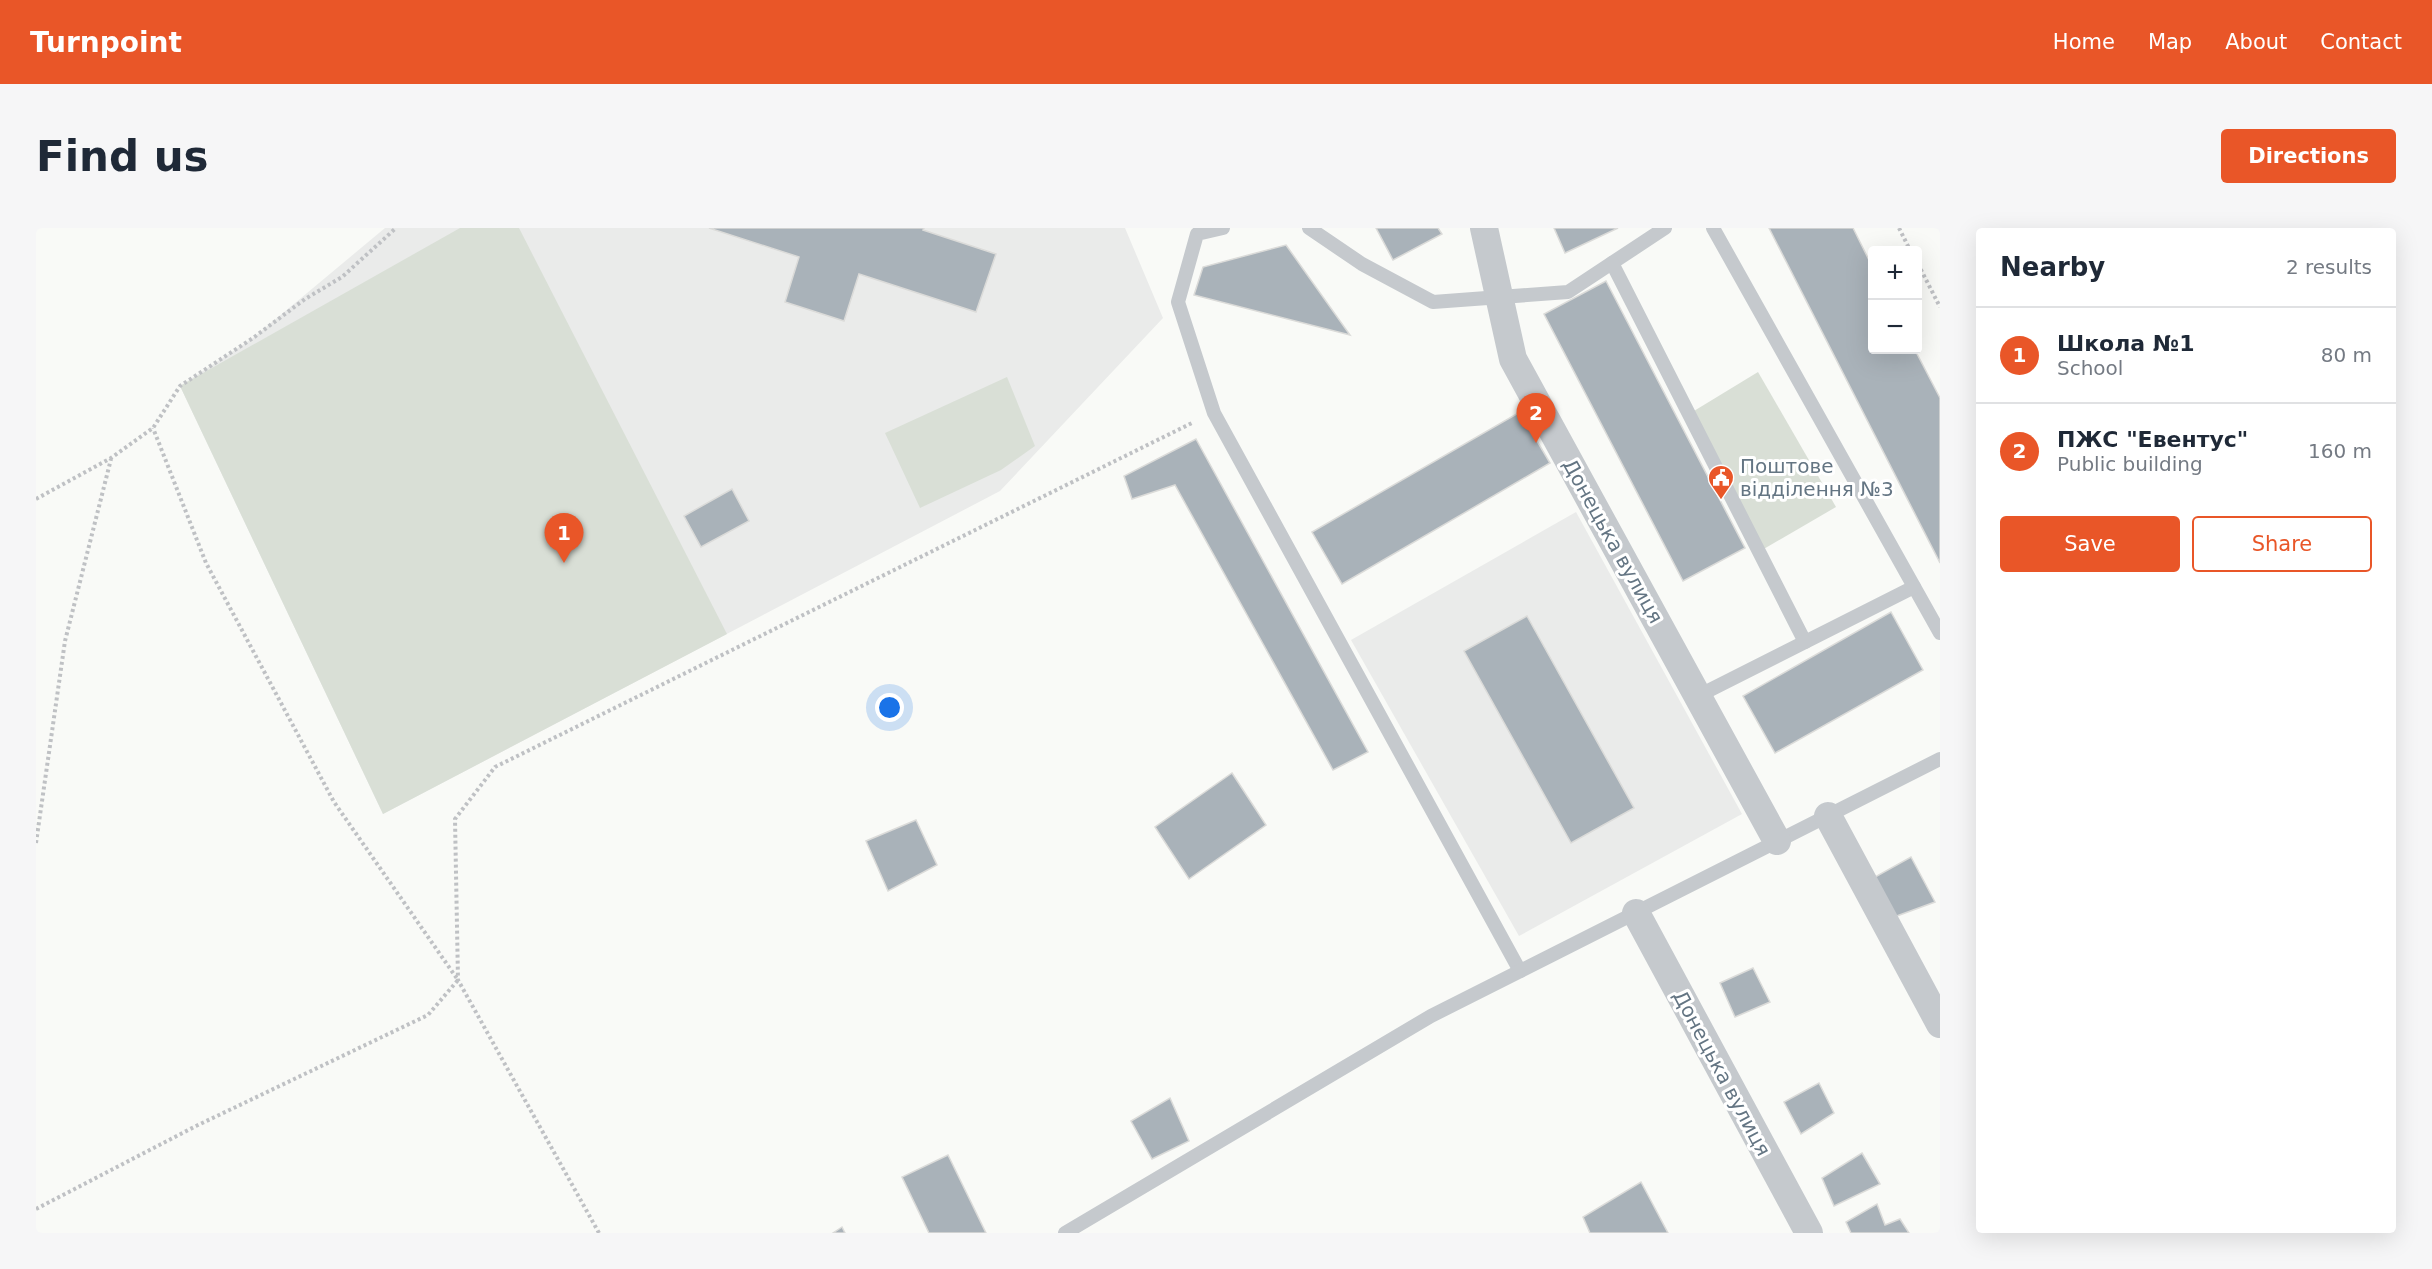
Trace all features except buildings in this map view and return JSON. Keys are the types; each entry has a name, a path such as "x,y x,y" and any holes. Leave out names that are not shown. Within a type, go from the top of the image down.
{"street":[{"name":"Донецька вулиця","path":"1484,228 1514,359 1777,841"},
{"path":"1828,816 1940,1024"},
{"name":"Донецька вулиця","path":"1636,913 1809,1233"}],"lane":[{"path":"1223,228 1197,234 1178,302 1214,413 1520,971"},
{"path":"1309,228 1362,264 1433,302 1568,292 1665,228"},
{"path":"1713,228 1940,633"},
{"path":"1612,263 1805,642"},
{"path":"1698,696 1914,587"},
{"path":"1065,1233 1431,1016 1940,759"}],"path":[{"path":"36,499 111,458 153,428 180,386 253,338 305,299 342,277 396,228"},
{"path":"1899,228 1908,246"},
{"path":"1922,273 1940,307"},
{"path":"36,1209 196,1126 428,1015 458,980 455,819 495,767 1214,413"},
{"path":"153,428 206,563 334,802 458,980 599,1233"},
{"path":"36,843 65,641 111,458"}],"shaded area":[{"path":"385,228 1125,228 1163,318 1000,491 383,814 180,386 253,338"},
{"path":"460,228 519,228 727,634 383,814 180,386"},
{"path":"1758,372 1836,507 1762,550 1689,414"},
{"path":"1007,377 1035,446 1001,470 920,508 885,433"},
{"path":"1576,512 1742,814 1519,936 1351,640"}],"place":[{"name":"ПЖС \"Евентус\"","path":"1536,443"},
{"name":"Поштове відділення №3","path":"1721,501"},
{"name":"Школа №1","path":"564,563"}]}
